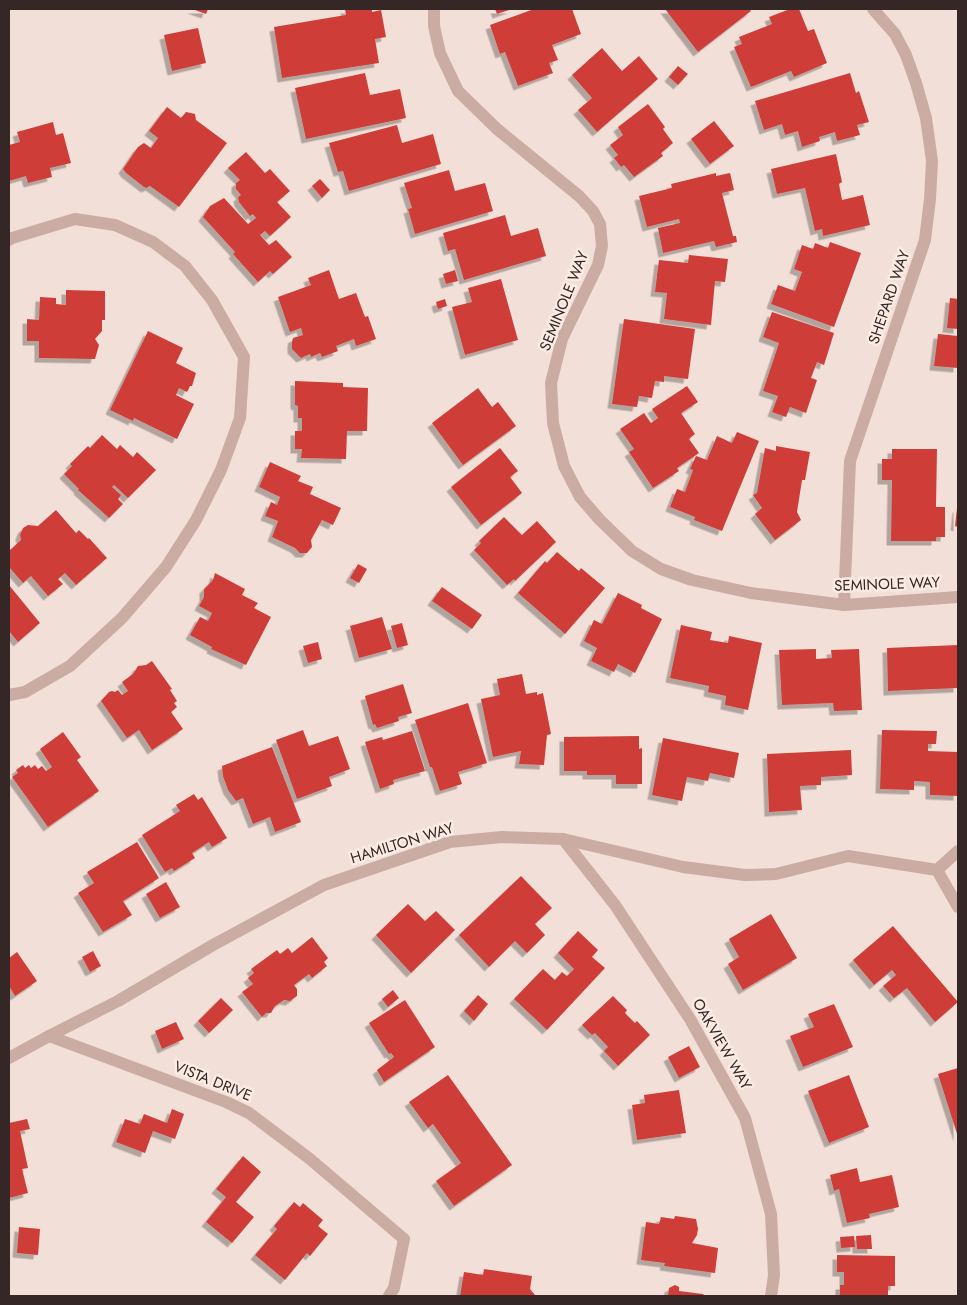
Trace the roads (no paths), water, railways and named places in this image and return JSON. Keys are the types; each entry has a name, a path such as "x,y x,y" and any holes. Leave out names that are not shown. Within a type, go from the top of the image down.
{"street":[{"name":"SEMINOLE WAY","path":"434,9 434,26 440,53 458,91 497,129 579,196 593,211 600,224 602,246 598,266 562,339 551,383 553,423 564,466 580,496 599,519 632,551 661,569 692,580 751,593 844,604 958,597"},
{"name":"SHEPARD WAY","path":"844,604 850,460 925,240 932,161 926,118 906,55 895,34 873,9"},
{"path":"9,240 75,218 116,225 153,242 185,266 212,300 244,357 240,418 221,470 196,520 166,567 122,618 70,666 25,692 9,695"},
{"name":"HAMILTON WAY","path":"49,1036 118,1001 213,945 324,885 450,842 502,837 563,839 683,866 745,875 776,874 848,856 937,870"},
{"name":"OAKVIEW WAY","path":"563,839 615,904 685,1010 745,1118 771,1214 774,1275 770,1296"},
{"path":"958,851 937,870 958,906"},
{"path":"9,1058 49,1036"},
{"name":"VISTA DRIVE","path":"49,1036 226,1102 249,1113 303,1153 404,1239 394,1288 389,1296"}]}
